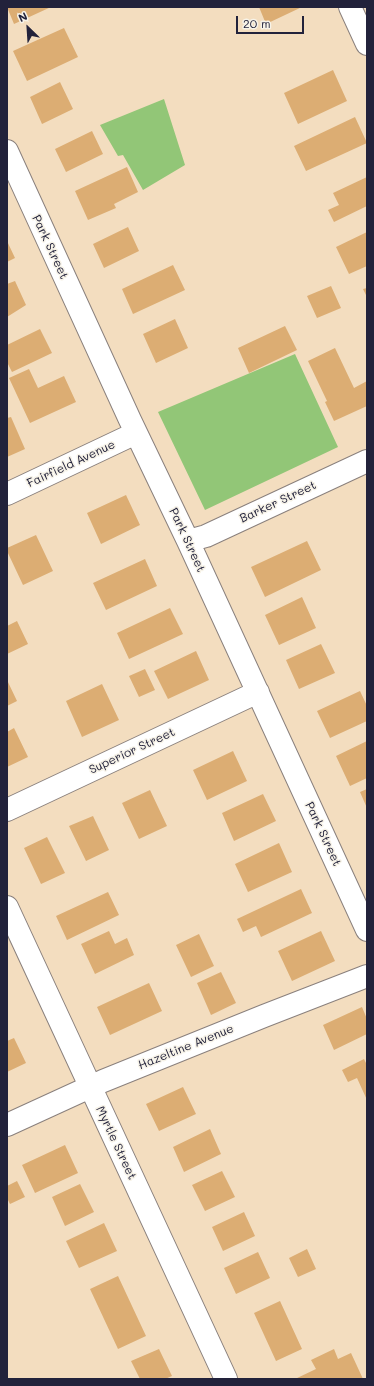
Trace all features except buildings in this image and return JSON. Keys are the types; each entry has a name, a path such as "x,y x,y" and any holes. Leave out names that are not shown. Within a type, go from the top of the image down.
{"street":[{"path":"350,7 367,44"},
{"name":"Park Street","path":"7,151 367,930"},
{"name":"Fairfield Avenue","path":"7,494 136,433"},
{"name":"Barker Street","path":"188,541 206,536 367,461"},
{"name":"Superior Street","path":"7,810 258,692"},
{"name":"Myrtle Street","path":"7,907 226,1379"},
{"name":"Hazeltine Avenue","path":"7,1125 90,1086 367,976"}],"green space":[{"path":"164,99 185,165 143,190 123,155 118,156 100,125"},
{"path":"295,354 338,447 205,510 158,412"}]}
